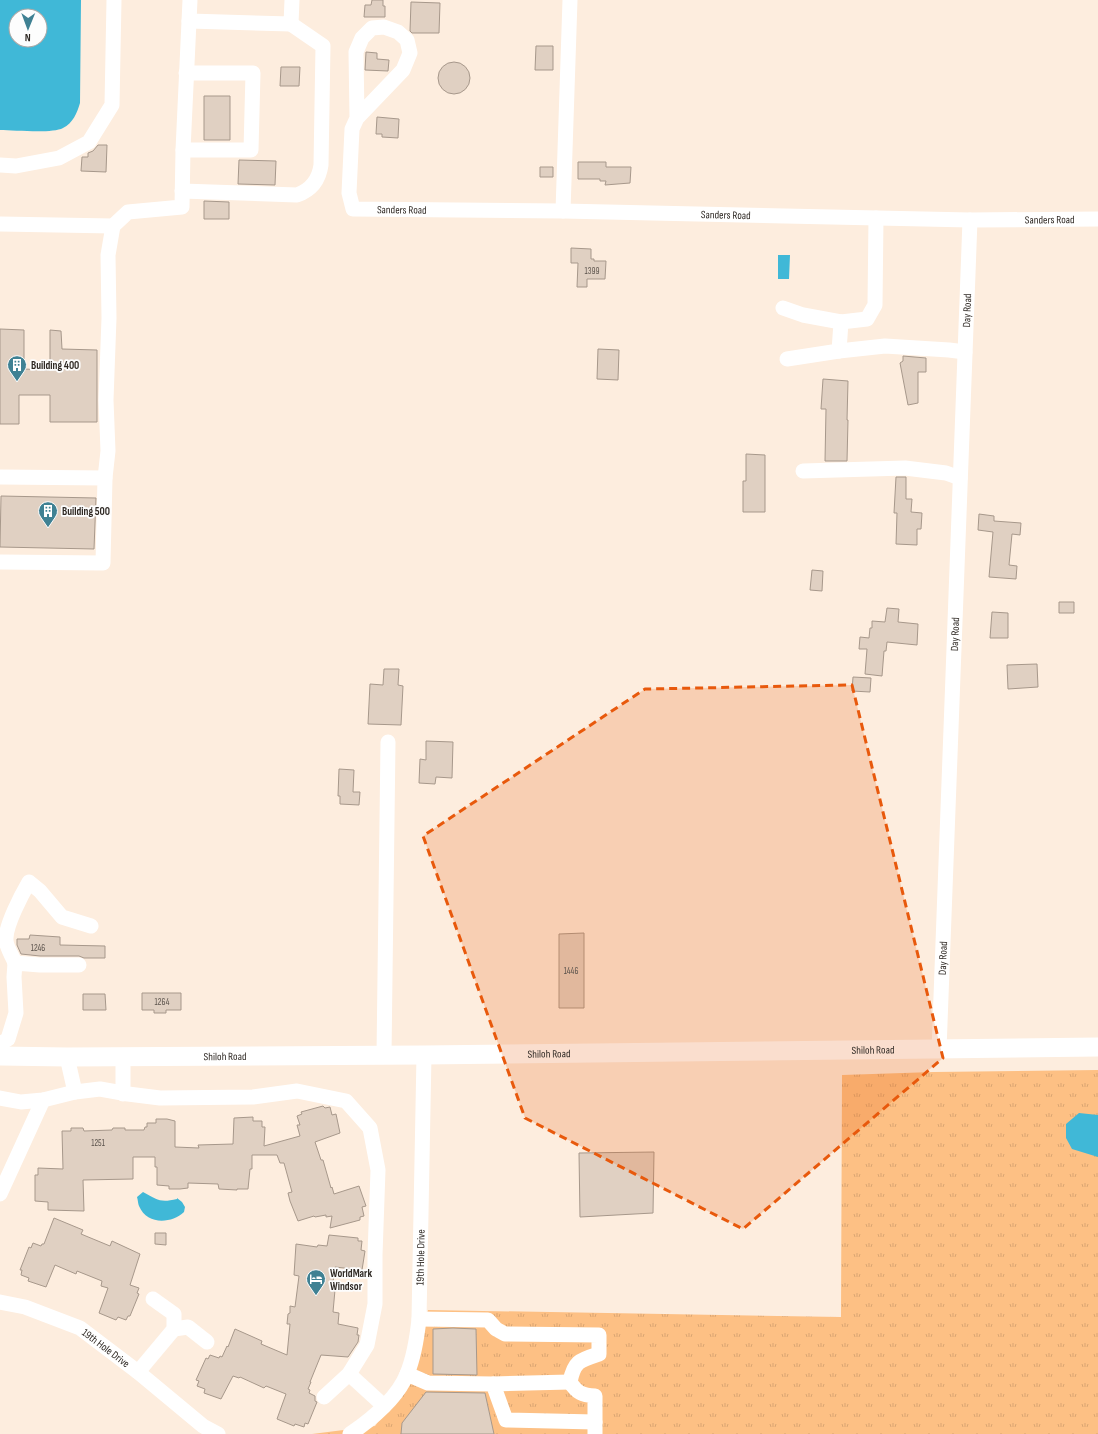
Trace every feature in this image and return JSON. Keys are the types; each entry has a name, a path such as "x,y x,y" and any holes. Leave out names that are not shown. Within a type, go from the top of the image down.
{"main road":[{"name":"Shiloh Road","path":"0,1056 424,1055 1098,1047"}],"street":[{"path":"0,165 16,166 59,158 89,142 112,105 114,0"},
{"path":"0,562 103,563 105,478 108,451 106,400 108,255 113,226 128,212 182,207 183,150 190,0"},
{"path":"291,24 292,0"},
{"path":"563,211 570,0"},
{"path":"182,191 297,195 306,192 314,183 319,174 320,165 324,46 291,24 189,21"},
{"path":"384,27 398,32 407,40 410,53 403,70 357,118 356,52 362,38 372,28 384,27"},
{"path":"183,150 251,150 253,74 186,73"},
{"name":"Sanders Road","path":"357,118 352,129 350,159 349,193 353,209 563,211 970,220 1098,219"},
{"path":"783,308 803,315 841,322 867,319 875,305 876,218"},
{"name":"Day Road","path":"939,1050 970,220"},
{"path":"0,224 113,226"},
{"path":"839,351 841,322"},
{"path":"786,359 885,346 965,352"},
{"path":"803,471 905,468 946,473 960,478"},
{"path":"0,476 105,478"},
{"path":"384,1055 388,742"},
{"path":"0,1044 8,1039 16,1013 14,977 15,963 6,940 10,923 21,896 29,882 40,891 62,917 91,926"},
{"path":"15,963 40,965 79,965"},
{"name":"19th Hole Drive","path":"350,1434 364,1425 397,1392 407,1374 415,1346 419,1319 424,1055"},
{"path":"123,1056 124,1094"},
{"path":"68,1057 75,1092"},
{"path":"0,1098 21,1102 43,1100 75,1092 100,1089 124,1094 160,1098 253,1097 297,1091 346,1101 370,1128 378,1170 375,1304 367,1345 349,1374 324,1397"},
{"path":"0,1194 43,1100"},
{"path":"138,1372 174,1329 174,1314 153,1299"},
{"name":"19th Hole Drive","path":"0,1302 25,1307 80,1328 138,1372 203,1426 218,1434"},
{"path":"419,1319 488,1320 496,1329 505,1334 599,1335 599,1354 577,1364 572,1372 570,1382 576,1390 585,1395 595,1396 595,1428 506,1420 493,1384"},
{"path":"174,1329 188,1327 207,1342"},
{"path":"349,1374 384,1406"},
{"path":"407,1374 428,1383 493,1384 570,1382"}],"highlighted area":[{"path":"852,685 943,1058 743,1229 525,1118 423,836 645,689"}],"green space":[{"path":"1098,1070 1098,1434 312,1434 375,1426 412,1376 428,1310 841,1317 842,1075 933,1072"}],"water":[{"path":"0,0 81,0 80,103 74,117 66,126 58,130 0,130"},
{"path":"778,255 790,255 789,279 778,279"},
{"path":"1079,1113 1098,1115 1098,1157 1072,1149 1066,1138 1066,1124"},
{"path":"143,1192 163,1201 177,1198 185,1207 184,1212 173,1219 160,1221 148,1217 139,1206 137,1197"}],"building":[{"path":"372,0 383,0 383,6 385,6 385,17 364,17 365,5 371,5"},
{"path":"411,2 440,3 439,33 412,33 410,31"},
{"path":"536,46 553,46 553,70 535,70"},
{"path":"366,52 377,53 377,59 389,60 388,71 365,70"},
{"path":"451,62 457,62 467,69 470,78 469,84 463,91 457,94 451,94 441,87 438,81 438,75 445,65"},
{"path":"281,67 300,67 299,86 280,86"},
{"path":"204,96 230,96 230,140 204,140"},
{"path":"377,117 399,119 398,138 382,137 382,134 376,134"},
{"path":"98,145 107,145 106,172 81,171 82,157 88,157 88,153 93,151"},
{"path":"239,160 276,161 275,185 238,184"},
{"path":"578,162 606,162 606,167 631,167 630,183 605,185 606,181 600,181 600,179 578,179"},
{"path":"540,167 553,167 553,177 540,177"},
{"path":"204,201 229,202 229,219 204,219"},
{"path":"571,248 591,249 591,259 594,259 594,261 606,261 605,279 587,279 587,287 577,287 578,263 571,263"},
{"path":"0,329 24,330 24,369 50,370 50,330 61,331 62,349 97,350 97,422 50,422 50,395 19,395 19,424 0,424"},
{"path":"598,349 619,350 618,380 597,379"},
{"path":"903,356 926,358 926,372 918,372 918,403 908,405 900,363 903,361"},
{"path":"823,379 848,381 847,461 825,461 826,409 821,409"},
{"path":"746,454 765,455 765,512 743,512 743,481 746,481"},
{"path":"896,477 906,477 906,499 912,499 911,512 922,513 921,529 917,529 917,545 896,544 897,513 894,513"},
{"name":"Building 500","path":"1,496 96,498 94,549 0,547"},
{"path":"979,514 994,516 994,521 1021,523 1020,535 1012,534 1009,565 1017,566 1016,579 989,577 993,532 978,530"},
{"path":"812,570 823,571 822,591 810,590"},
{"path":"1059,602 1074,602 1074,613 1059,613"},
{"path":"887,608 899,609 898,622 918,624 917,645 887,642 886,651 884,651 882,676 865,674 867,649 859,649 860,637 869,638 870,628 872,628 872,621 885,622"},
{"path":"992,612 1008,613 1008,638 990,638"},
{"path":"1037,664 1038,687 1008,689 1007,665"},
{"path":"384,669 399,669 398,685 403,686 401,725 368,724 370,684 383,685"},
{"path":"853,677 871,678 870,692 852,691"},
{"path":"426,741 453,742 452,778 436,777 435,784 419,783 420,759 426,760"},
{"path":"339,769 354,770 353,792 360,792 359,805 340,804 340,796 338,796"},
{"path":"584,933 584,1008 559,1008 559,934"},
{"path":"30,935 60,937 60,945 105,946 105,958 21,954 17,945 17,939 29,939"},
{"path":"142,993 181,993 181,1010 166,1010 166,1013 154,1013 154,1010 142,1010"},
{"path":"83,994 105,994 106,1010 83,1010"},
{"path":"323,1106 325,1108 330,1107 332,1115 336,1114 340,1133 315,1142 321,1160 323,1160 334,1194 359,1186 366,1206 362,1207 364,1216 360,1217 360,1220 330,1228 332,1216 314,1216 298,1221 288,1193 292,1192 284,1163 280,1163 277,1155 252,1155 252,1169 250,1169 248,1189 219,1189 218,1184 188,1183 188,1188 169,1189 169,1186 157,1185 157,1167 155,1167 155,1157 133,1157 133,1179 83,1180 84,1211 48,1210 48,1202 35,1201 35,1175 38,1175 38,1168 63,1169 62,1131 71,1131 71,1128 83,1128 84,1131 112,1130 113,1128 125,1128 125,1130 144,1130 145,1127 147,1127 147,1123 156,1123 156,1119 167,1119 175,1121 175,1147 199,1148 198,1145 233,1144 234,1118 253,1117 253,1121 262,1121 262,1127 265,1127 264,1146 300,1136 297,1125 300,1125 297,1116 302,1114 301,1112"},
{"path":"654,1152 653,1213 580,1217 579,1153"},
{"path":"54,1218 83,1230 81,1234 110,1246 112,1241 140,1254 130,1285 139,1288 137,1293 139,1294 130,1316 128,1316 126,1320 118,1317 116,1320 99,1313 108,1288 101,1286 102,1281 77,1271 76,1274 55,1265 46,1287 28,1281 29,1278 21,1275 22,1270 20,1270 29,1247 31,1248 33,1243 41,1246 44,1244"},
{"path":"155,1233 166,1233 166,1245 155,1244"},
{"path":"329,1235 358,1238 358,1241 362,1241 361,1250 365,1251 362,1270 335,1267 332,1290 335,1290 333,1312 339,1313 338,1324 358,1328 357,1335 359,1335 358,1342 348,1357 321,1355 308,1389 310,1390 309,1393 315,1396 315,1401 317,1402 308,1424 305,1423 304,1427 295,1424 294,1426 277,1419 286,1394 266,1386 264,1388 240,1377 233,1376 221,1399 204,1393 205,1389 197,1386 199,1381 196,1380 206,1358 208,1359 210,1355 219,1358 220,1356 222,1357 227,1346 228,1347 235,1329 262,1341 261,1344 287,1355 290,1324 287,1324 288,1314 290,1313 290,1306 295,1307 299,1276 294,1275 296,1244 317,1247 318,1245 327,1246"},
{"path":"433,1329 476,1329 477,1375 433,1374"},
{"path":"426,1392 485,1393 494,1434 401,1434 402,1423"}],"place":[{"name":"Building 400","path":"17,382"},
{"name":"Building 500","path":"48,528"},
{"name":"WorldMark Windsor","path":"316,1296"}]}
